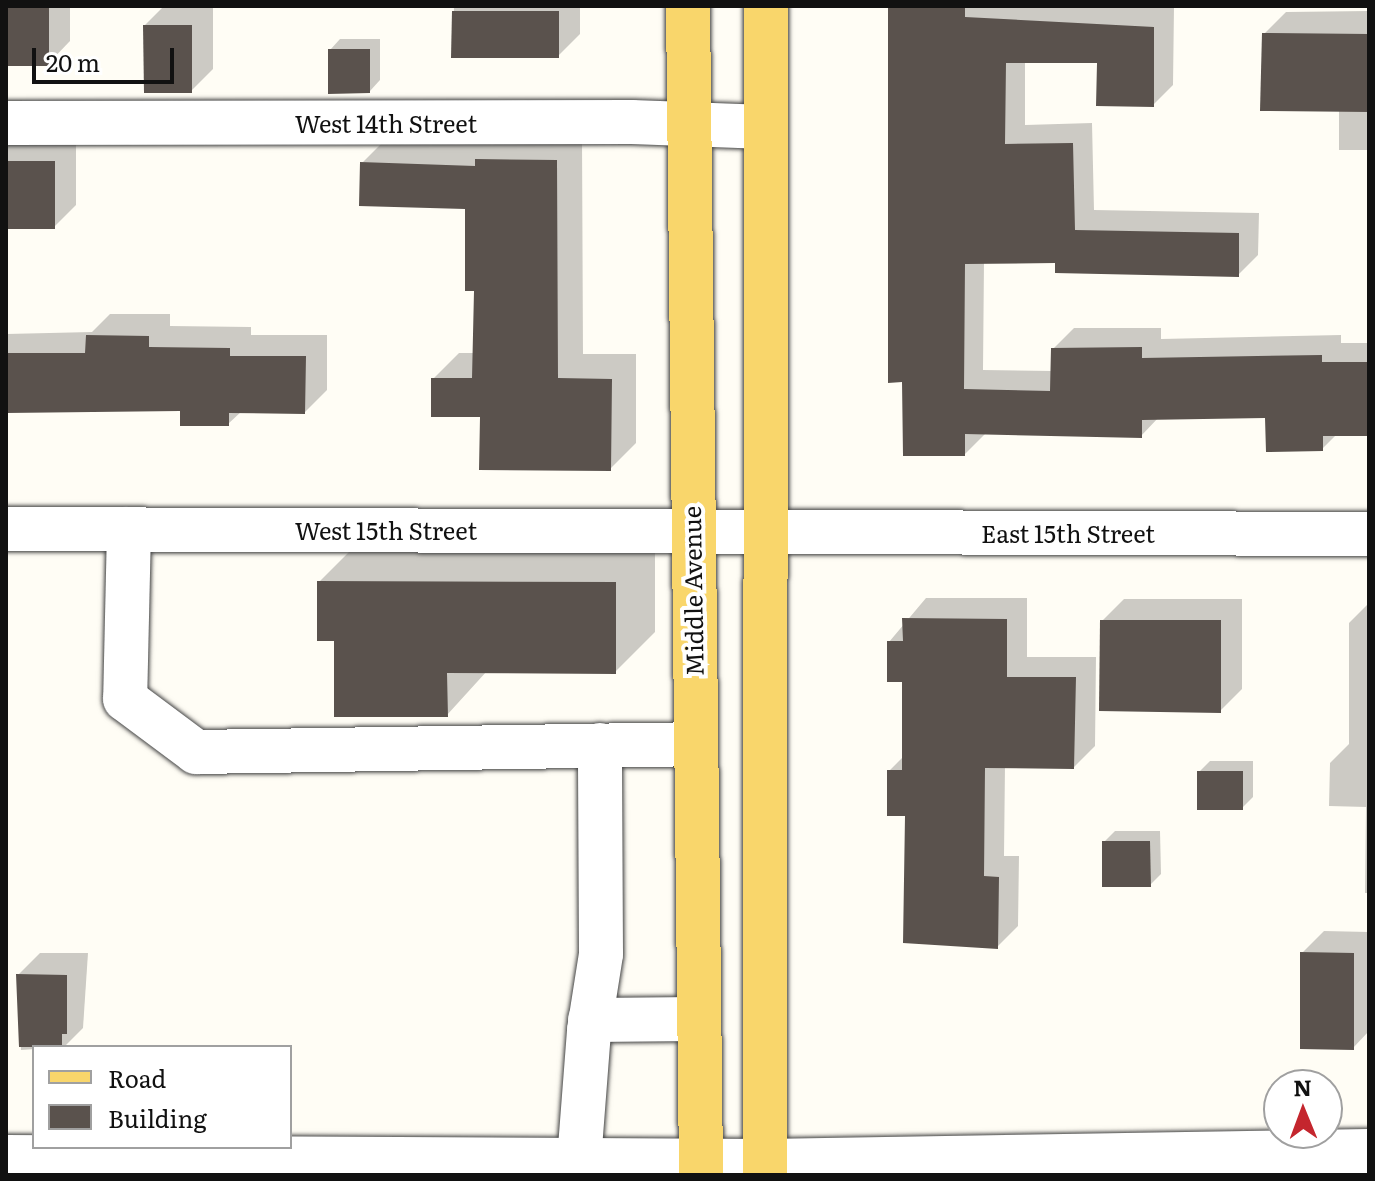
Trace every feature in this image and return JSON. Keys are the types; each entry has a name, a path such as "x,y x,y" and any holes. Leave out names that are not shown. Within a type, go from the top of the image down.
{"main road":[{"name":"Middle Avenue","path":"688,6 691,531 702,1168"},
{"path":"765,1168 766,6"}],"street":[{"name":"West 14th Street","path":"6,123 687,124 766,127"},
{"name":"West 15th Street","path":"6,529 767,532"},
{"path":"129,529 125,699 196,752 694,744"},
{"name":"East 15th Street","path":"767,532 1369,534"},
{"path":"579,1161 590,1020 601,954 600,745"},
{"path":"590,1020 699,1019"},
{"path":"6,1157 579,1161 765,1168 1369,1151"}],"building":[{"path":"6,6 49,6 49,66 6,66"},
{"path":"888,6 965,6 965,17 1154,27 1154,107 1096,106 1097,63 1006,63 1005,144 1073,143 1075,230 1239,233 1239,277 1055,273 1055,263 965,264 964,389 1050,391 1051,348 1142,347 1142,358 1322,355 1322,362 1369,362 1369,436 1323,436 1323,451 1266,452 1265,418 1142,420 1142,438 965,434 965,456 903,456 902,382 888,383"},
{"path":"452,11 559,11 559,58 451,58"},
{"path":"143,25 192,25 192,93 144,93"},
{"path":"1262,33 1369,34 1369,112 1260,111"},
{"path":"328,49 370,49 370,93 328,94"},
{"path":"475,159 557,160 558,378 612,379 611,471 479,470 480,417 431,417 431,378 472,378 474,291 465,291 465,209 359,206 360,162 475,166"},
{"path":"6,161 55,161 55,229 6,229"},
{"path":"86,335 149,336 149,347 230,348 230,356 306,356 305,414 229,413 229,426 180,426 180,411 6,413 6,353 85,353"},
{"path":"317,581 616,582 616,674 447,673 448,717 334,717 334,641 317,641"},
{"path":"902,618 1007,619 1007,677 1076,677 1074,769 985,768 984,876 999,877 998,949 903,943 905,816 887,816 887,770 902,770 902,682 887,682 887,641 903,641"},
{"path":"1100,620 1221,620 1221,713 1099,711"},
{"path":"1197,771 1243,771 1243,810 1197,810"},
{"path":"1102,841 1150,841 1151,887 1102,887"},
{"path":"1300,952 1354,953 1354,1050 1300,1049"},
{"path":"16,974 67,975 67,1034 62,1034 62,1045 19,1047"}]}
